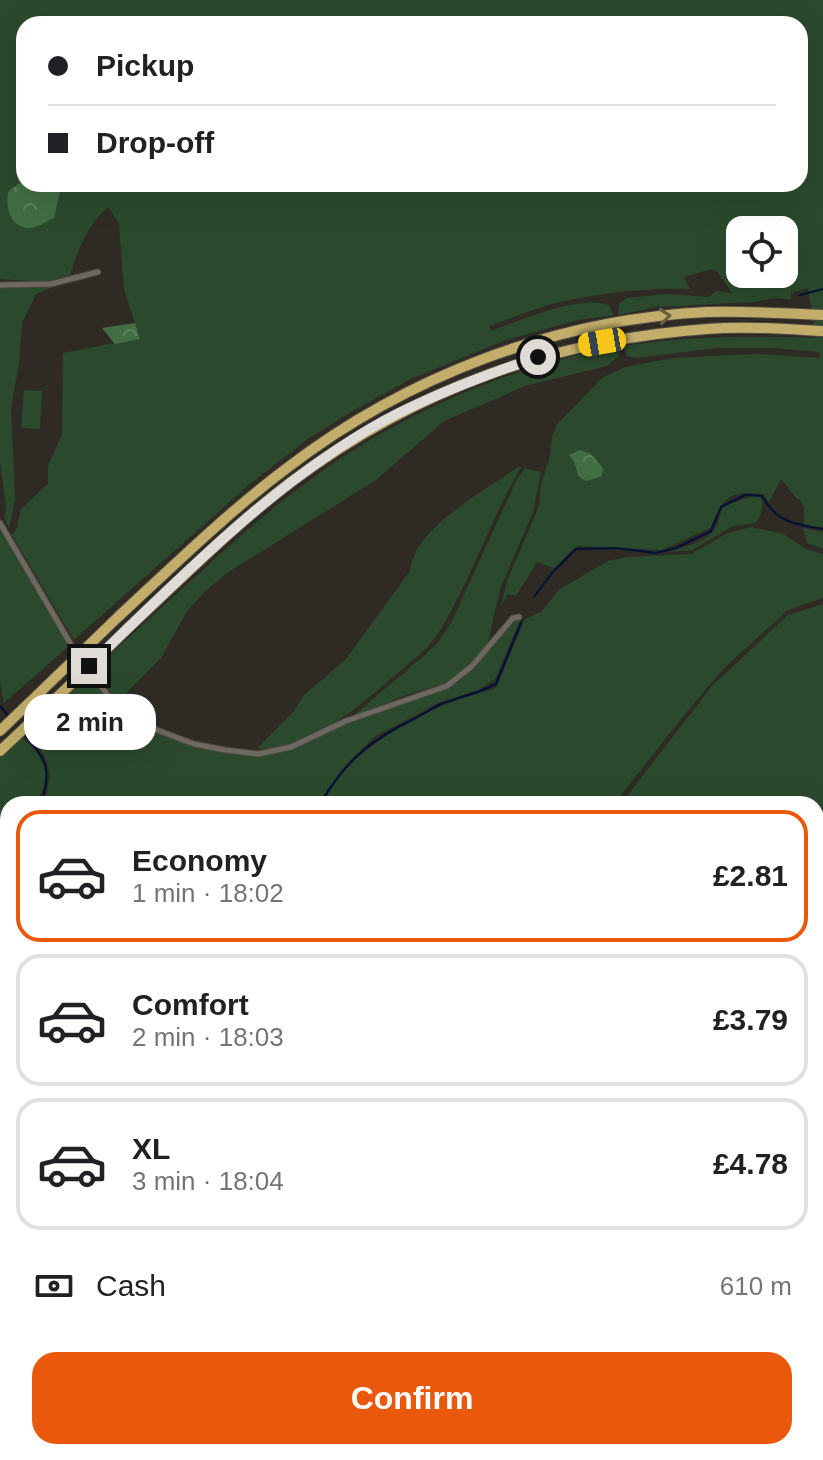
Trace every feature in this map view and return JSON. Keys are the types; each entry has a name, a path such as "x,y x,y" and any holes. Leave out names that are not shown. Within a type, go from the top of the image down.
{"highway":[{"path":"0,731 228,517 287,468 351,424 400,396 484,358 583,328 708,312 823,315"},
{"path":"0,751 128,628 291,482 382,422 415,405 486,374 538,357 621,338 710,329 823,331"}],"street":[{"path":"0,285 51,284 98,272"},
{"path":"0,523 73,648 115,705 136,722 194,744 225,750 258,754 291,747 346,721 447,686 472,666 513,618 519,617"}],"green space":[{"path":"0,0 823,0 823,527 804,526 804,508 800,499 781,479 769,502 764,494 734,495 723,503 710,528 662,550 579,546 554,568 537,562 516,596 508,594 501,606 507,581 539,506 541,484 557,424 603,377 625,367 673,358 757,354 820,358 819,352 775,348 717,348 637,358 627,356 623,346 671,340 816,338 808,288 791,293 791,300 776,298 656,307 618,315 619,304 627,298 668,294 708,297 717,291 732,293 728,288 798,288 798,216 726,216 726,284 712,269 684,277 690,289 637,290 582,298 548,305 489,326 491,331 534,315 584,303 610,306 613,315 578,320 503,341 411,379 351,412 308,439 251,483 74,640 12,535 17,528 21,509 48,484 48,466 62,434 63,353 140,338 124,289 119,224 108,207 84,238 70,275 45,282 0,279"},
{"path":"16,186 16,192 60,192 54,218 32,228 22,227 13,220 8,210 8,192"},
{"path":"63,283 36,294 22,323 11,408 15,500 9,529 5,519 0,462 0,287"},
{"path":"135,323 140,339 115,344 102,328"},
{"path":"618,346 619,356 607,366 525,386 444,421 376,480 227,573 187,611 161,658 118,702 93,669 259,520 353,451 461,394 538,366"},
{"path":"24,390 42,391 40,429 21,428"},
{"path":"580,450 591,454 603,468 602,476 586,481 578,476 569,455"},
{"path":"521,467 463,588 428,646 334,723 298,741 257,749 294,711 303,696 346,659 410,571 424,539 453,512"},
{"path":"525,468 541,472 533,512 500,589 487,647 448,683 409,694 353,716 439,641 452,621 517,479"},
{"path":"760,496 762,503 756,523 733,526 692,550 669,552 694,544 711,534 724,506"},
{"path":"751,527 784,534 806,549 823,554 823,598 788,610 724,668 620,796 327,796 344,772 390,733 448,703 496,688 525,619 541,612 560,589 608,561 691,554 728,533"},
{"path":"803,528 823,532 823,549 807,543"},
{"path":"0,530 30,575 69,646 4,703 0,683"},
{"path":"823,604 823,796 627,796 712,686 788,615"},
{"path":"521,618 495,679 478,690 438,703 374,737 343,768 323,796 46,796 48,764 40,748 24,731 88,673 113,707 135,728 140,726 199,748 232,754 261,756 279,753 351,720 459,682 511,622"},
{"path":"20,735 44,764 47,778 40,796 0,796 0,756"}],"waterway":[{"path":"800,295 823,289"},
{"path":"534,597 576,549 616,548 656,553 676,548 711,531 721,507 745,495 762,496 774,512 788,521 823,529"},
{"path":"326,796 350,763 372,743 440,705 496,684 521,623"},
{"path":"0,706 9,717"},
{"path":"24,734 45,766 47,774 43,796"}],"route":[{"path":"89,666 264,504 349,442 415,405 486,374 538,357"}]}
